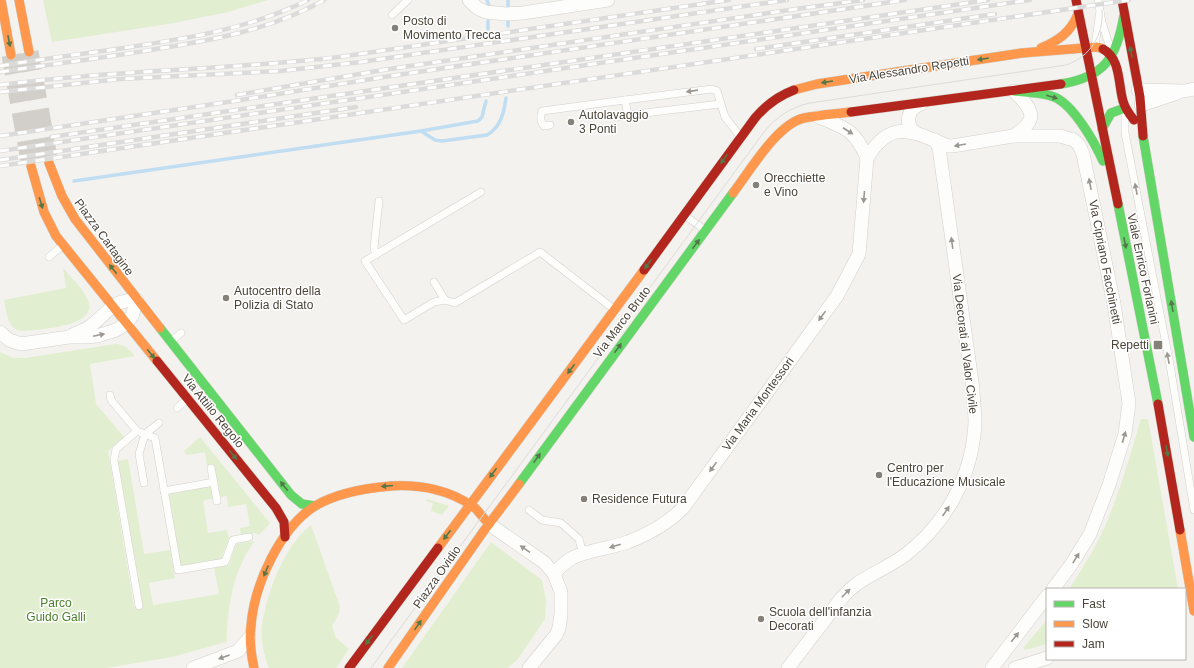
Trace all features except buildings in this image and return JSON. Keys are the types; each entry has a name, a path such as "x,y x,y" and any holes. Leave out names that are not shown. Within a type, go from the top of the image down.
{"main road":[{"path":"1,0 11,55"},
{"path":"19,0 29,52"},
{"name":"Viale Enrico Forlanini","path":"1076,0 1078,14 1090,47 1091,75 1160,412 1194,610"},
{"name":"Viale Enrico Forlanini","path":"1091,75 1104,66 1112,55 1122,34 1123,7"},
{"name":"Viale Enrico Forlanini","path":"1123,7 1141,105 1142,130 1186,398 1194,437"},
{"path":"1022,53 1045,46 1060,38 1072,28 1078,14"},
{"path":"1090,47 1104,48 1112,55"},
{"name":"Via Alessandro Repetti","path":"747,127 767,104 783,94 802,87 1022,53 1090,47"},
{"name":"Viale Enrico Forlanini","path":"1112,55 1117,70 1125,108 1142,130"},
{"path":"817,117 1014,90 1079,80 1091,75"},
{"path":"1014,90 1052,96 1058,99 1070,110 1099,152 1118,205"},
{"path":"1102,129 1111,113 1125,108 1141,105"},
{"name":"Via Marco Bruto","path":"489,524 776,136 790,123 804,118 817,117"},
{"name":"Via Marco Bruto","path":"470,504 615,310 747,127"},
{"name":"Piazza Cartagine","path":"49,163 69,212 137,300"},
{"path":"31,166 44,212 50,225 63,245 112,306"},
{"name":"Via Attilio Regolo","path":"137,300 291,496 305,506 315,506"},
{"name":"Via Attilio Regolo","path":"112,306 276,508 284,522 285,537"},
{"path":"1139,307 1152,341 1159,377 1165,387 1186,398"},
{"path":"254,668 249,638 251,616 267,568 285,537 301,518 315,506 352,491 374,487 399,485 423,487 462,498 483,515 489,524"},
{"name":"Piazza Ovidio","path":"349,668 470,504"},
{"name":"Piazza Ovidio","path":"388,668 489,524"}],"street":[{"path":"469,0 477,8 486,12 506,14 523,13 608,0"},
{"path":"1012,136 1026,127 1030,122 1031,116 1028,105 1014,90"},
{"path":"1138,90 1189,90"},
{"path":"1141,105 1189,90"},
{"path":"916,133 910,127 908,117 911,110 925,102"},
{"path":"817,117 851,132 862,146 867,158"},
{"path":"867,158 882,138 888,135 900,132 916,133 933,140"},
{"name":"Via Cipriano Facchinetti","path":"933,140 948,146 952,146 1012,136 1064,136 1074,140 1081,149 1089,179 1114,304 1128,393 1129,409 1125,434 1105,496 1084,545 1054,588"},
{"name":"Via Decorati al Valor Civile","path":"788,668 836,604 850,590 858,583 904,555 936,525 958,492 968,464 974,422 973,389 939,148 933,140"},
{"name":"Via Maria Montessori","path":"554,574 567,561 583,554 629,542 660,528 683,508 837,296 859,254 867,158"},
{"path":"0,332 9,340 21,344 68,336 97,336 116,330 126,324 132,316 137,300 120,302 112,306 88,327 68,336"},
{"path":"489,524 545,562 554,574 558,584 562,600 559,628 556,635 529,668"},
{"path":"992,668 1046,597"},
{"path":"1186,618 1190,616 1194,610"},
{"path":"194,668 238,651 249,638"},
{"path":"1015,668 1046,658"}],"lane":[{"path":"392,15 408,0"},
{"path":"1098,0 1100,11"},
{"name":"Viale Enrico Forlanini","path":"1090,47 1100,11"},
{"name":"Viale Enrico Forlanini","path":"1100,11 1112,55"},
{"path":"550,125 544,126 541,123 540,115 542,111 712,89 716,91 729,123 740,136"},
{"path":"625,100 628,115"},
{"path":"616,117 720,104"},
{"name":"Viale Enrico Forlanini","path":"1125,108 1125,134 1186,398 1194,510"},
{"path":"481,192 365,261 404,320 434,302 444,300 455,303 540,252 615,310"},
{"path":"376,255 374,248 379,201"},
{"path":"684,215 706,230"},
{"path":"48,257 63,245"},
{"path":"434,282 444,300"},
{"path":"170,342 181,333"},
{"path":"110,395 111,400 137,431 155,438 178,570 225,562 233,540 249,538"},
{"path":"177,408 188,399"},
{"path":"144,483 139,454 145,434 159,423"},
{"path":"137,431 116,449 114,460 139,606"},
{"path":"211,468 217,502"},
{"path":"164,490 214,482"},
{"path":"529,510 542,520 561,523 579,539 583,554"}],"green space":[{"path":"43,0 268,0 228,12 174,23 52,42"},
{"path":"63,268 80,287 88,300 89,309 85,316 66,325 25,331 19,330 11,325 7,316 4,300 66,288"},
{"name":"Parco Guido Galli","path":"116,344 124,346 135,356 90,364 96,404 124,437 108,451 134,607 143,606 118,461 128,459 144,554 170,550 175,578 149,583 153,605 219,594 214,568 229,565 236,544 254,541 241,564 233,588 228,614 227,641 172,657 106,668 0,668 0,352 14,358 25,358"},
{"path":"1141,419 1148,419 1178,588 1070,588 1095,547 1121,484"},
{"path":"200,437 270,523 259,535 256,533 241,535 240,528 250,526 246,504 228,507 227,496 220,497 214,464 207,465 205,452 187,455 184,451"},
{"path":"211,486 213,498 203,501 208,533 227,530 229,538 221,559 181,566 169,494"},
{"path":"427,499 449,506 442,515 431,511 433,503 426,501"},
{"path":"311,525 340,607 339,613 332,626 336,638 349,649 336,668 269,668 262,642 262,626 272,585 293,544"},
{"path":"491,542 542,580 546,600 545,619 518,659 508,668 402,668"},
{"path":"1046,621 1046,644 1025,650 1023,648"}],"waterway":[{"path":"487,0 489,6"},
{"path":"508,0 508,7"},
{"path":"488,21 488,29"},
{"path":"508,21 508,26"},
{"path":"74,181 421,131 435,140 442,141 487,135 492,132 499,123 503,114 506,98"},
{"path":"421,131 478,121 482,117 486,101"}],"tunnel":[{"path":"29,52 49,163"},
{"path":"11,55 31,166"}],"tram line":[{"path":"371,668 764,132 774,122 784,113 796,107 810,103 1066,65 1082,57 1094,44 1101,28 1102,10"}],"railway":[{"path":"0,66 195,36 264,18 308,0"},
{"path":"0,72 178,46 221,37 243,32 284,19 324,0"},
{"path":"0,85 85,76 255,65 339,57 729,0"},
{"path":"0,92 120,79 280,71 361,62 787,0"},
{"path":"237,95 383,70 863,0"},
{"path":"0,136 384,77 905,0"},
{"path":"51,137 988,0"},
{"path":"0,151 1030,0"},
{"path":"0,166 1129,0"},
{"path":"756,49 995,14"},
{"path":"0,160 356,107"}],"traffic: fast":[{"path":"1061,84 1076,81 1088,76 1106,63 1113,53 1117,43 1124,15"},
{"path":"1014,91 1045,94 1054,97 1069,107 1095,144 1103,161"},
{"path":"1102,129 1111,113 1125,108"},
{"path":"1143,136 1194,437"},
{"path":"519,484 733,193"},
{"path":"1118,204 1158,404"},
{"path":"160,328 291,495 302,504 315,506"}],"traffic: slow":[{"path":"1,0 11,55"},
{"path":"19,0 29,52"},
{"path":"1041,48 1058,39 1068,31 1078,14"},
{"path":"794,90 817,84 1022,53 1097,47 1103,49"},
{"path":"733,193 774,139 794,122 804,118 851,112"},
{"path":"49,163 62,196 75,219 160,328"},
{"path":"31,166 44,212 56,236 157,361"},
{"path":"438,548 644,270"},
{"path":"388,668 483,532 519,484"},
{"path":"254,668 250,631 257,593 263,576 280,543 291,528 302,516 315,506 342,494 372,488 391,486 424,487 446,493 466,502 475,508 489,524"},
{"path":"1180,530 1194,611"}],"traffic: jam":[{"path":"1076,0 1118,204"},
{"path":"1122,0 1140,97 1143,136"},
{"path":"1103,49 1109,53 1116,65 1124,104 1134,120"},
{"path":"851,112 1061,84"},
{"path":"644,270 755,118 773,101 794,90"},
{"path":"157,361 276,508 284,522 285,537"},
{"path":"1158,404 1180,530"},
{"path":"349,668 438,548"}],"place":[{"name":"Posto di Movimento Trecca","path":"395,28"},
{"name":"Autolavaggio 3 Ponti","path":"571,122"},
{"name":"Orecchiette e Vino","path":"756,185"},
{"name":"Autocentro della Polizia di Stato","path":"226,298"},
{"name":"Repetti","path":"1158,345"},
{"name":"Centro per l'Educazione Musicale","path":"879,475"},
{"name":"Residence Futura","path":"584,499"},
{"name":"Scuola dell'infanzia Decorati","path":"761,619"}]}
